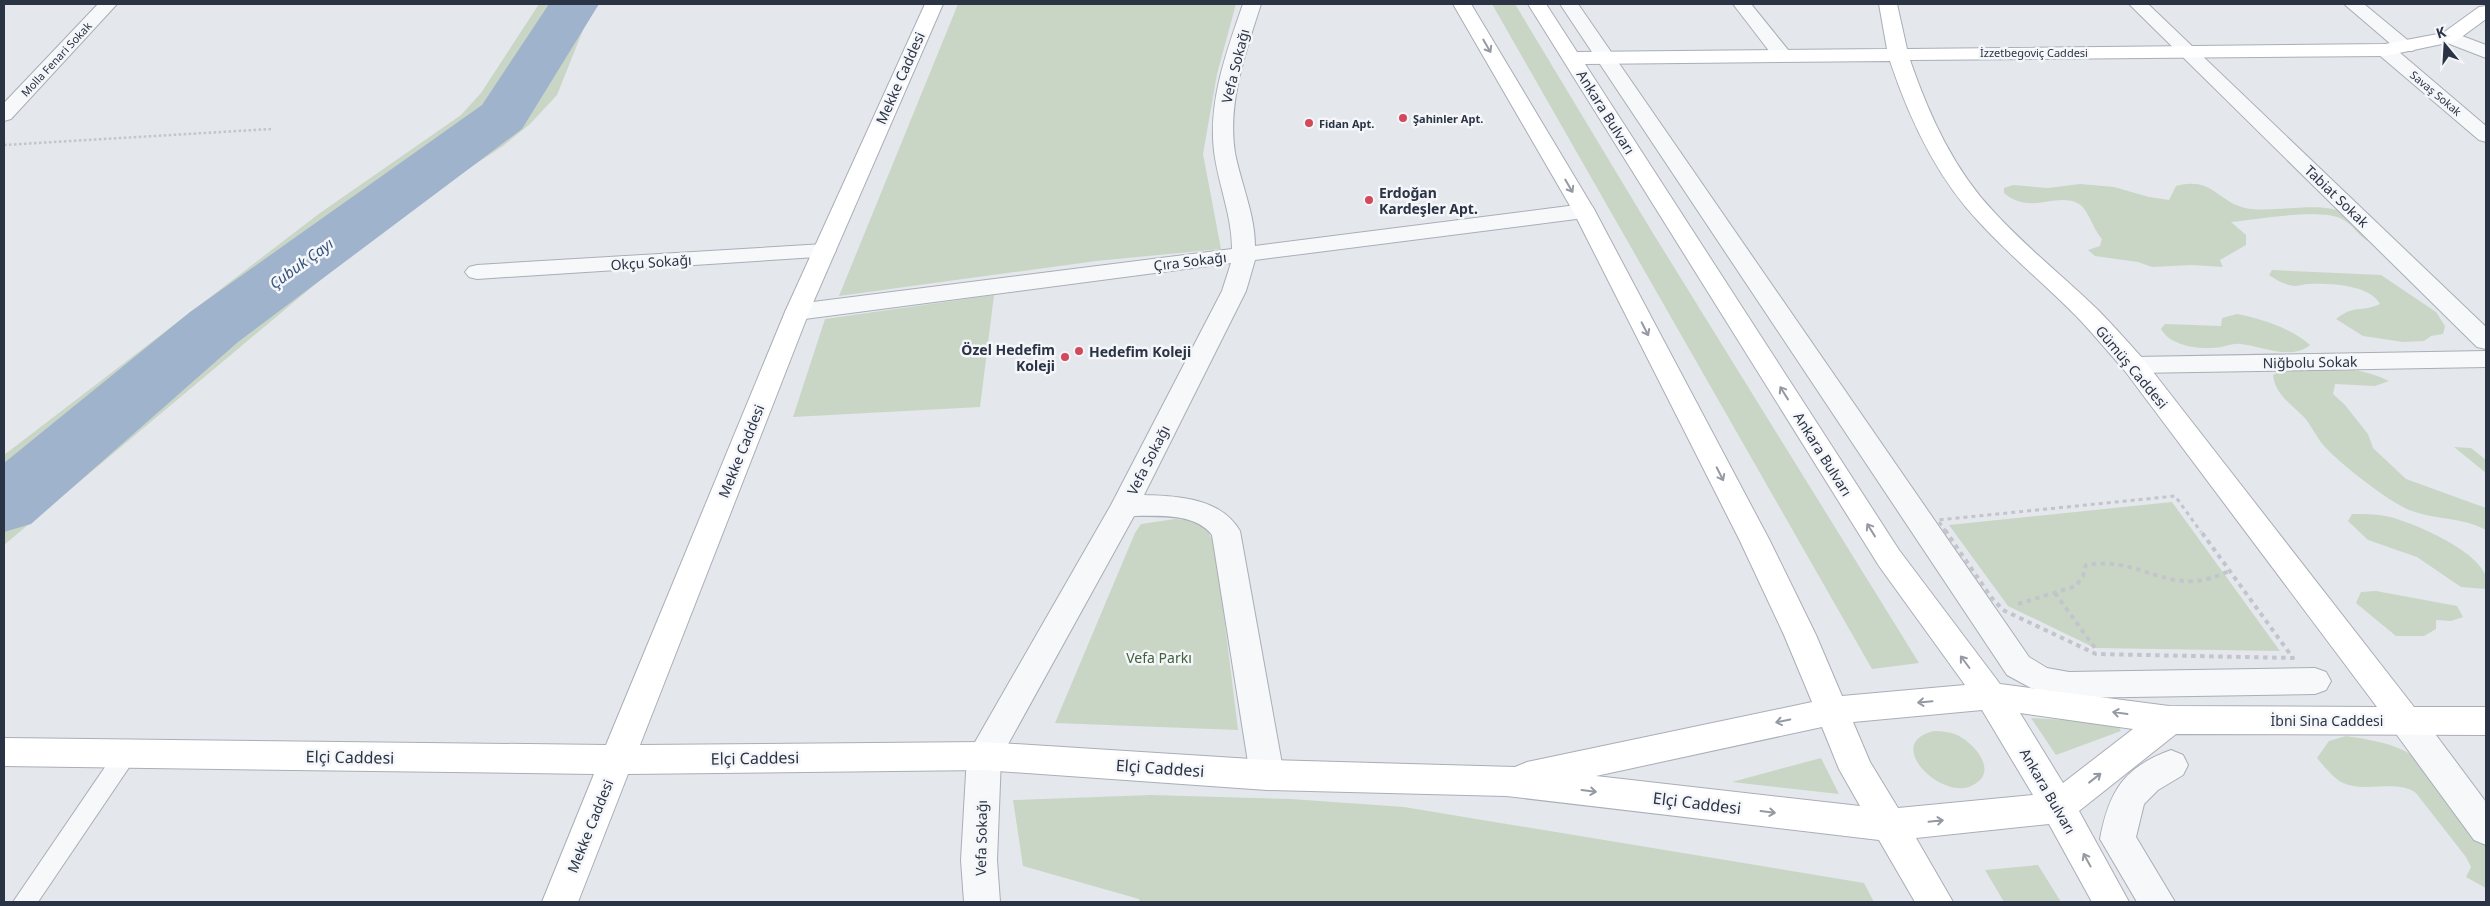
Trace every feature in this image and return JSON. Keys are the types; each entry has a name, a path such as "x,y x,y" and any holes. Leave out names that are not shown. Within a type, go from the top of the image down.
{"street":[{"name":"Molla Fenari Sokak","path":"4,115 108,4"},
{"name":"Mekke Caddesi","path":"560,902 796,312 934,4"},
{"name":"Vefa Sokağı","path":"982,902 979,860 984,756 1125,505 1234,291 1244,254 1243,232 1229,178 1223,136 1226,92 1252,4"},
{"path":"1462,4 1584,211 1759,549 1800,635 1856,769 1887,825 1935,902"},
{"name":"Ankara Bulvarı","path":"1537,4 1888,558 1991,696 2025,749 2111,902"},
{"path":"1570,4 1604,58 2018,666 2027,674 2045,682 2069,685 2315,681"},
{"path":"1742,4 1783,56"},
{"name":"Gümüş Caddesi","path":"1888,4 1898,54 1915,105 1932,138 1980,210 2008,240 2089,315 2134,365 2406,720"},
{"name":"Tabiat Sokak","path":"2138,4 2189,51 2486,341"},
{"path":"2353,4 2406,47"},
{"name":"İzzetbegoviç Caddesi","path":"1572,58 2385,50 2406,47 2449,36 2486,11"},
{"path":"2449,36 2486,52"},
{"name":"Savaş Sokak","path":"2385,50 2486,136"},
{"name":"Çıra Sokağı","path":"796,312 1584,211"},
{"name":"Okçu Sokağı","path":"477,272 824,251"},
{"name":"Niğbolu Sokak","path":"2134,365 2486,359"},
{"path":"1125,505 1189,509 1211,517 1224,529 1230,546 1267,775"},
{"name":"İbni Sina Caddesi","path":"1831,711 1991,696 2169,720 2486,721"},
{"name":"Elçi Caddesi","path":"1506,781 1831,711"},
{"path":"2057,808 2169,720"},
{"path":"2406,720 2486,829"},
{"name":"Elçi Caddesi","path":"5,754 617,760 984,756 1267,775 1506,781 1887,825 2057,808"},
{"path":"2157,902 2118,838 2128,797 2141,781 2171,765"}],"lane":[{"path":"25,902 126,754"}],"path":[{"path":"4,145 271,129"},
{"path":"2175,496 2230,571 2293,658 2096,654 2003,610 1991,597 1938,520 2175,496"},
{"path":"2008,606 2055,594 2076,586 2083,576 2086,565 2100,561 2111,560 2194,582 2230,571"},
{"path":"2055,594 2095,648"}],"green space":[{"path":"539,4 598,4 589,15 557,95 530,124 503,146 445,184 362,245 4,545 4,455 320,213 461,115 481,93"},
{"path":"958,4 1236,4 1217,74 1203,154 1221,249 1096,261 839,296"},
{"path":"1492,4 1515,4 1651,230 1919,663 1872,669"},
{"path":"2080,184 2114,187 2149,197 2169,200 2176,186 2198,184 2235,205 2245,208 2309,207 2334,209 2348,216 2377,245 2365,239 2350,224 2340,218 2317,214 2287,215 2231,222 2246,235 2246,245 2220,260 2223,267 2192,265 2152,267 2138,262 2095,256 2088,250 2100,246 2102,239 2085,210 2079,204 2061,200 2024,203 2014,200 2004,193 2004,188 2013,185 2048,188"},
{"path":"2272,270 2381,275 2436,312 2445,326 2443,334 2431,336 2424,341 2403,342 2363,336 2336,319 2353,310 2380,304 2375,298 2368,293 2349,286 2328,284 2287,285 2269,275"},
{"path":"994,295 980,407 793,417 825,319"},
{"path":"2237,314 2276,325 2310,345 2294,352 2276,351 2237,344 2205,348 2187,346 2172,340 2161,329 2165,324 2221,326 2222,318"},
{"path":"2290,367 2341,368 2365,372 2389,381 2375,386 2335,384 2333,394 2345,405 2368,434 2373,448 2406,479 2486,508 2486,530 2468,523 2421,514 2403,507 2367,483 2334,456 2304,417 2284,398 2274,382 2273,375"},
{"path":"2454,447 2471,448 2486,460 2486,473"},
{"path":"2172,502 2280,651 2095,648 2008,606 1949,525"},
{"path":"2352,514 2379,515 2394,518 2418,527 2458,547 2479,565 2486,576 2486,589 2461,587 2417,557 2368,540 2348,521"},
{"name":"Vefa Parkı","path":"1175,519 1192,521 1203,526 1210,535 1216,551 1238,730 1055,723 1135,533 1141,524"},
{"path":"2376,591 2457,606 2463,617 2451,621 2436,620 2436,629 2424,636 2396,636 2356,603 2361,592"},
{"path":"2031,718 2116,723 2121,731 2056,755"},
{"path":"1934,731 1954,734 1971,745 1982,759 1984,767 1984,774 1980,781 1971,786 1959,788 1945,785 1932,778 1922,768 1915,757 1914,747 1919,737"},
{"path":"2346,736 2383,743 2405,751 2425,767 2450,794 2481,836 2486,846 2488,861 2486,888 2466,877 2471,867 2466,857 2416,793 2408,789 2391,786 2352,786 2339,781 2329,772 2317,758 2329,741"},
{"path":"1821,758 1839,794 1732,782"},
{"path":"1151,795 1291,799 1404,807 1864,883 1874,902 1140,902 1139,899 1023,866 1013,800"},
{"path":"2038,865 2061,902 2004,902 1985,870"}],"waterway":[{"name":"Çubuk Çayı","path":"4,504 214,327 502,117 555,31 574,4"}],"place":[{"name":"Şahinler Apt.","path":"1403,118"},
{"name":"Fidan Apt.","path":"1309,123"},
{"name":"Erdoğan Kardeşler Apt.","path":"1369,200"},
{"name":"Hedefim Koleji","path":"1079,351"},
{"name":"Özel Hedefim Koleji","path":"1065,357"}]}
